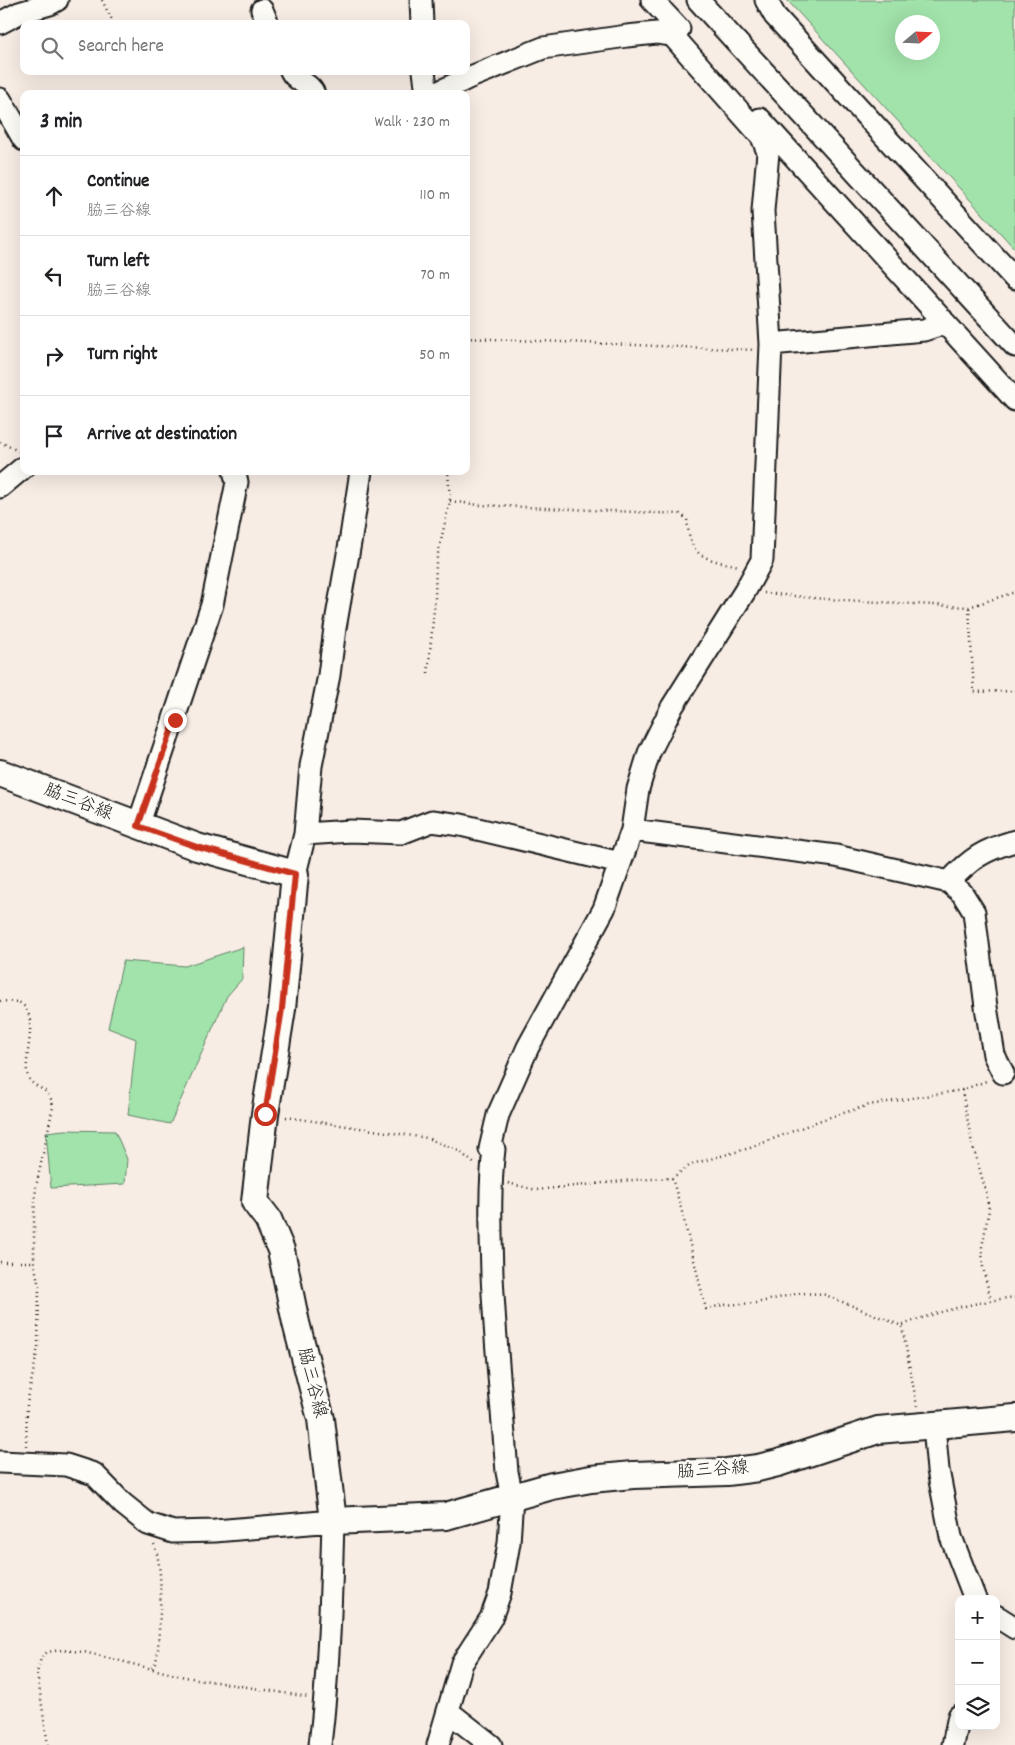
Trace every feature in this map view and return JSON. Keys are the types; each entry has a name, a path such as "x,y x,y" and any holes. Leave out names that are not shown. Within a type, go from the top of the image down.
{"main road":[{"name":"脇三谷線","path":"0,773 197,847 295,874 282,1009 265,1114 255,1202 268,1219 281,1250 296,1323 321,1419 333,1521 446,1516 552,1486 591,1479 633,1474 727,1472 758,1468 878,1430 1015,1418"}],"street":[{"path":"0,23 20,13 57,0"},
{"path":"421,0 422,20"},
{"path":"438,1745 462,1663 491,1618 500,1593 509,1543 512,1497 507,1472 494,1320 490,1218 494,1149 490,1149 498,1115 528,1047 604,909 632,830 638,789 649,754 672,707 745,591 762,560 770,347 762,211 768,152 762,137 675,32 652,0"},
{"path":"698,0 1015,346"},
{"path":"761,2 1015,279"},
{"path":"443,90 543,48 675,32"},
{"path":"675,32 1015,400"},
{"path":"292,75 313,90"},
{"path":"425,75 426,90"},
{"path":"0,98 20,133"},
{"path":"770,347 924,330 936,326 942,319"},
{"path":"0,487 20,470"},
{"path":"138,826 212,605 237,482 235,475"},
{"path":"295,874 305,834 311,766 329,675 334,628 360,475"},
{"path":"305,834 351,832 401,833 432,821 471,827 620,863"},
{"path":"632,830 836,856 949,882 962,893 974,912 992,1045 994,1055 1003,1073"},
{"path":"949,882 965,865 992,848 1015,841"},
{"path":"927,1427 938,1470 951,1537 973,1595"},
{"path":"0,1462 66,1465 94,1474 123,1504 148,1524 173,1532 215,1531 333,1521 331,1605 320,1745"},
{"path":"1000,1619 1015,1628"},
{"path":"449,1712 491,1745"},
{"path":"954,1745 957,1730"}],"path":[{"path":"102,0 112,20"},
{"path":"470,338 770,347"},
{"path":"0,442 20,452"},
{"path":"428,673 435,599 436,562 450,500 448,475"},
{"path":"450,500 479,505 680,514 687,519 692,545 698,553 707,558 745,567 755,572"},
{"path":"745,591 825,599 969,607 1015,592"},
{"path":"969,607 974,692 1015,691"},
{"path":"0,1001 19,1002 27,1010 30,1028 27,1074 34,1085 47,1091 52,1098 53,1107 36,1187 34,1262 39,1287 38,1347 27,1404 26,1463"},
{"path":"265,1114 427,1138 459,1151 491,1178 536,1190 672,1178 692,1164 750,1148 821,1120 869,1105 962,1090 991,1080 1003,1073"},
{"path":"962,1090 971,1139 986,1192 989,1210 982,1247 983,1268 991,1300"},
{"path":"672,1178 706,1309 723,1305 756,1303 800,1293 823,1294 902,1326 921,1318 991,1300 1015,1297"},
{"path":"0,1262 34,1262"},
{"path":"902,1326 918,1409 927,1427"},
{"path":"148,1524 149,1533 158,1554 160,1571 158,1650 156,1662 152,1668"},
{"path":"48,1745 37,1673 41,1658 47,1652 62,1650 84,1652 185,1677 325,1700"}],"green space":[{"path":"787,0 1015,0 1015,249"},
{"path":"243,947 242,979 227,996 170,1124 128,1115 136,1039 108,1028 123,961 185,966"},
{"path":"64,1130 115,1131 127,1159 125,1184 51,1188 46,1132"}],"route":[{"path":"175,720 138,826 197,847 295,874 282,1009 265,1114"}]}
